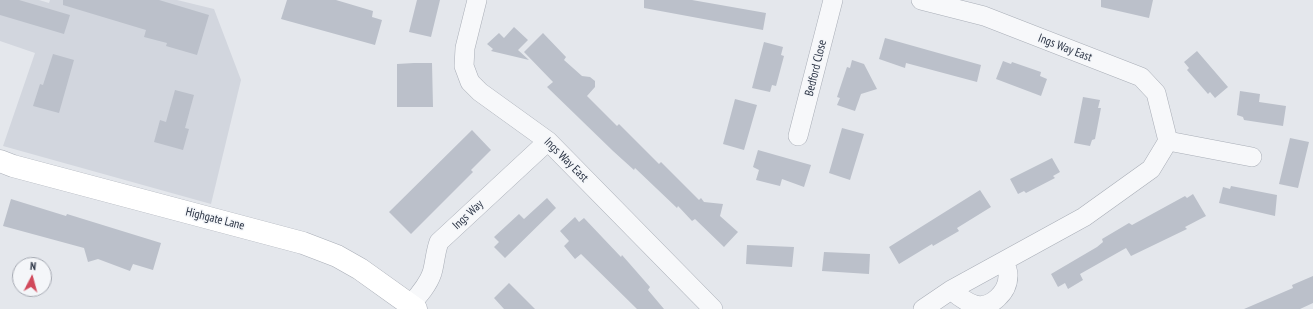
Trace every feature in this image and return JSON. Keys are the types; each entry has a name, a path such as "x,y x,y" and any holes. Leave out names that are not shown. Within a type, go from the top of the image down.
{"street":[{"name":"Ings Way East","path":"477,0 465,48 464,66 470,82 480,92 548,141 713,309"},
{"name":"Bedford Close","path":"798,136 833,0"},
{"name":"Ings Way East","path":"921,0 984,16 1140,78 1156,93 1168,141"},
{"name":"Ings Way","path":"413,307 432,274 434,256 439,242 548,141"},
{"path":"923,309 951,290 1084,217 1151,169 1168,141 1252,157"},
{"name":"Highgate Lane","path":"0,161 303,243 337,256 413,307"},
{"path":"951,290 964,300 976,306 995,306 1004,291 1008,276 1004,261"}],"shaded area":[{"path":"0,0 39,0 49,3 50,0 177,0 214,9 241,80 211,204 3,146 35,53 0,41"}],"building":[{"path":"0,0 19,0 70,15 64,34 0,15"},
{"path":"63,0 159,0 209,15 197,55 166,46 167,43 144,37 146,30 63,5"},
{"path":"287,0 336,0 373,11 372,17 382,20 375,45 281,19"},
{"path":"417,0 440,0 431,37 409,32"},
{"path":"644,0 692,0 766,13 763,30 644,8"},
{"path":"1101,0 1153,0 1149,18 1101,7"},
{"path":"514,27 528,40 518,50 529,60 491,51 493,49 487,44 499,33 504,38"},
{"path":"543,33 566,57 564,60 582,76 590,77 595,81 595,87 587,96 617,126 619,124 659,164 661,162 699,200 701,198 704,202 723,204 720,216 738,232 724,247 695,219 692,221 678,206 677,208 635,168 634,170 547,87 553,82 524,52"},
{"path":"885,38 981,65 977,82 906,63 905,68 879,59"},
{"path":"764,42 783,47 781,55 784,56 776,86 772,85 770,92 752,88"},
{"path":"1197,51 1228,87 1215,98 1210,92 1208,94 1187,70 1189,68 1184,62"},
{"path":"53,54 74,60 59,113 33,106 40,84 43,85"},
{"path":"852,60 864,64 877,89 861,94 855,111 837,105 840,98 837,97 847,67 850,68"},
{"path":"1003,61 1011,64 1012,62 1041,72 1040,76 1047,79 1041,96 996,79"},
{"path":"432,63 433,107 397,107 397,64"},
{"path":"175,90 194,95 185,128 189,129 183,150 154,142 160,120 166,122"},
{"path":"1240,91 1260,94 1259,102 1286,106 1283,126 1244,120 1243,117 1237,115"},
{"path":"1083,97 1100,100 1098,108 1101,108 1095,139 1092,140 1090,146 1074,143"},
{"path":"735,99 757,105 744,150 723,144"},
{"path":"842,128 864,134 850,180 829,173"},
{"path":"472,130 491,150 471,170 473,172 411,234 389,212"},
{"path":"1290,138 1309,142 1298,188 1279,184"},
{"path":"758,150 811,165 804,187 782,179 780,186 756,180 759,170 753,167"},
{"path":"1052,158 1060,172 1053,176 1055,178 1026,193 1024,191 1018,194 1010,179"},
{"path":"1231,186 1277,195 1275,216 1219,203 1223,187 1230,189"},
{"path":"980,190 991,207 957,228 959,231 933,246 932,244 899,264 889,247"},
{"path":"1193,194 1206,216 1185,227 1187,229 1131,256 1126,248 1080,274 1083,280 1068,289 1065,283 1058,287 1051,274 1097,247 1103,242 1102,239 1129,223 1132,225 1185,196 1187,198"},
{"path":"547,198 556,208 505,258 494,247 499,242 494,237 519,214 524,219"},
{"path":"11,199 66,216 67,214 161,243 153,270 133,264 130,271 98,259 88,262 84,248 3,226"},
{"path":"575,217 579,222 584,218 621,257 622,255 650,287 648,290 664,309 637,309 581,254 575,259 564,246 569,241 560,231"},
{"path":"747,245 794,247 792,267 746,264"},
{"path":"824,252 870,254 869,274 822,271"},
{"path":"1313,276 1313,303 1300,309 1244,309 1293,288 1292,285"},
{"path":"509,283 535,309 504,309 494,298"}]}
